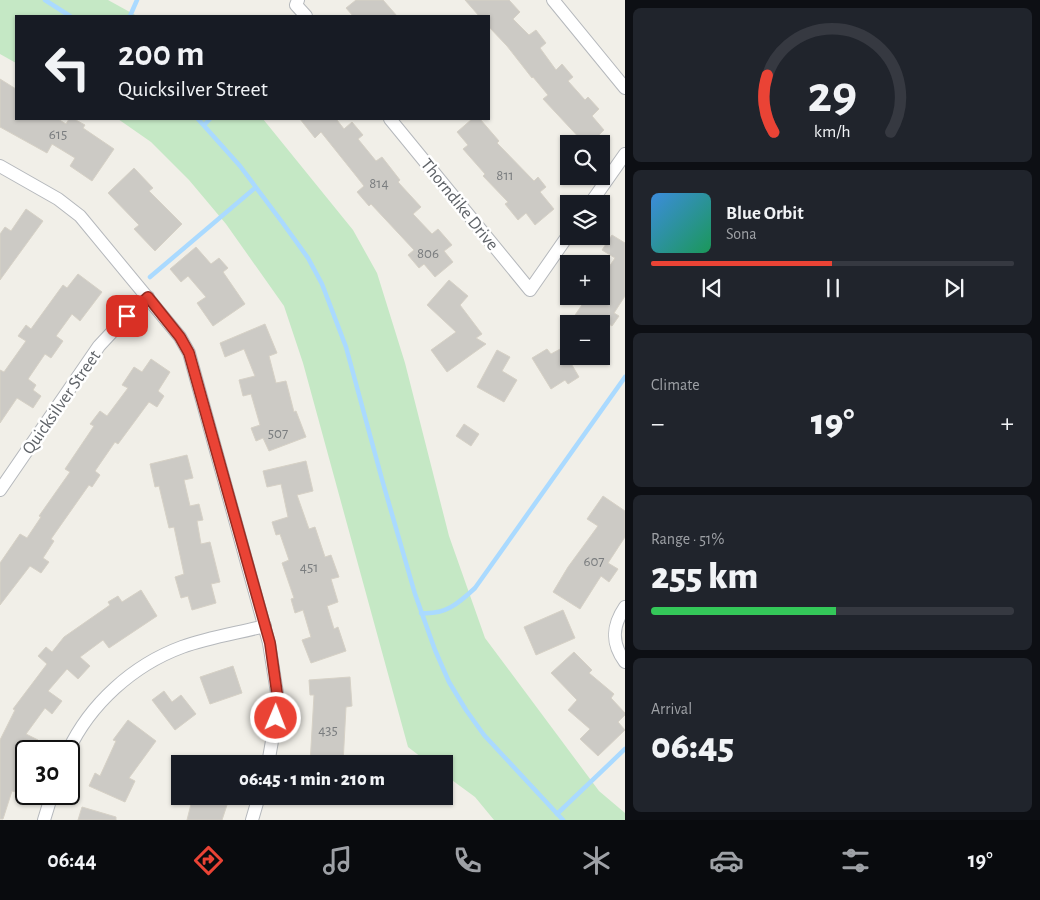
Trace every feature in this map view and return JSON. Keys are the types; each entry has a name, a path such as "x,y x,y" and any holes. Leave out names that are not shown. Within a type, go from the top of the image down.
{"street":[{"path":"552,0 625,88"},
{"path":"297,2 305,15"},
{"name":"Thorndike Drive","path":"391,120 530,290 561,245"},
{"path":"596,195 625,154"},
{"path":"0,166 58,199 80,216 180,337 189,353 270,643 277,693 276,718 270,755"},
{"name":"Quicksilver Street","path":"0,490 99,346 148,297"},
{"path":"625,607 614,626 615,640 625,662"},
{"path":"74,740 96,708 121,683 144,666 183,646 265,626"},
{"path":"44,820 49,805"},
{"path":"252,820 256,805"}],"green space":[{"path":"0,0 108,0 135,15 15,15 15,62 0,54"},
{"path":"119,120 264,120 353,230 377,273 405,363 449,536 485,638 599,791 625,813 625,820 494,820 475,797 453,781 453,755 418,755 408,747 303,363 284,306 226,224 189,180 151,142"}],"building":[{"path":"356,0 383,0 396,15 352,15 346,8"},
{"path":"465,0 509,0 520,12 513,19 529,35 536,30 546,43 540,48 556,70 562,64 573,77 568,81 585,100 588,97 599,109 592,116 604,130 599,135 577,135 543,99 548,95 490,28 490,15 478,15"},
{"path":"0,79 15,88 15,120 60,120 66,124 68,120 76,120 85,125 83,128 114,149 92,181 70,166 75,158 52,144 47,153 0,127"},
{"path":"301,120 337,120 344,129 352,122 363,135 358,139 376,161 382,157 400,180 398,182 421,207 413,214 432,234 438,229 452,245 444,251 453,262 435,277 424,264 419,268 408,255 414,250 371,204 369,206 357,192 364,186 321,132 315,138"},
{"path":"471,120 481,120 499,141 497,143 534,181 538,177 546,187 540,192 554,209 535,225 526,213 518,220 505,204 508,202 483,176 485,174 463,149 468,145 457,132"},
{"path":"134,168 153,188 149,191 182,224 155,251 134,229 139,225 108,193"},
{"path":"26,209 43,221 0,280 0,234 5,227 11,231"},
{"path":"612,235 625,243 625,296 614,313 619,316 612,326 610,325 610,315 575,315 582,305 610,305 610,266 615,258 602,250 605,245 610,245"},
{"path":"196,247 211,264 219,258 228,268 223,272 245,304 213,326 197,303 206,297 188,276 181,282 170,269"},
{"path":"78,274 102,292 80,321 72,314 56,336 63,341 51,358 45,354 28,379 36,385 33,390 41,396 33,408 17,398 0,423 0,370 4,372 26,341 18,336 26,325 31,329 63,285 67,288"},
{"path":"449,280 468,296 460,305 482,334 476,338 486,344 447,372 431,350 456,332 427,305"},
{"path":"265,324 277,353 269,356 276,383 286,381 294,412 296,411 306,437 269,451 263,438 256,441 251,428 260,425 251,394 243,396 239,380 255,376 244,349 225,357 220,343"},
{"path":"547,349 551,354 560,349 560,365 572,365 579,377 568,384 565,380 551,389 532,358"},
{"path":"497,350 510,357 502,371 517,380 504,402 477,387"},
{"path":"151,359 170,372 158,391 164,396 157,407 149,402 118,444 115,442 95,471 100,475 92,487 89,485 51,539 54,541 43,558 49,562 41,573 30,566 0,605 0,563 20,534 27,538 41,517 39,516 70,472 65,469 94,426 90,424 100,411 107,416 128,388 122,385 134,367 142,372"},
{"path":"464,424 479,434 471,446 456,436"},
{"path":"187,455 193,478 184,480 190,506 199,504 203,520 197,521 201,544 210,542 220,582 211,584 216,603 192,610 188,596 181,598 175,577 184,574 174,527 169,528 159,486 155,487 150,464"},
{"path":"306,461 313,491 297,495 309,529 315,527 325,557 331,555 339,577 331,579 338,602 327,606 334,629 338,627 346,651 311,663 302,640 311,637 303,610 295,613 291,599 294,598 282,563 289,560 280,534 276,535 272,522 288,517 281,484 267,487 263,471"},
{"path":"603,496 625,511 625,537 608,563 618,569 609,582 601,576 580,609 553,592 568,567 598,526 587,519"},
{"path":"141,590 157,616 109,648 103,640 80,657 90,666 78,679 67,669 48,691 62,701 52,714 45,708 26,734 38,740 15,740 15,792 12,791 3,819 0,819 0,740 15,710 13,709 47,664 38,656 46,647 52,652 64,637 110,605 108,602 118,596 122,602"},
{"path":"563,610 575,638 536,655 524,627"},
{"path":"574,652 592,670 589,673 614,694 611,698 625,713 618,722 625,730 598,756 580,739 590,729 568,710 577,700 551,673"},
{"path":"233,666 242,693 210,704 200,677"},
{"path":"350,677 352,706 346,707 343,755 311,755 314,695 310,695 309,680"},
{"path":"164,691 172,702 181,695 196,714 175,730 152,700"},
{"path":"128,720 156,741 129,778 135,781 125,802 89,786 95,773 100,776 116,741 113,740"},
{"path":"191,805 227,805 222,820 187,820"},
{"path":"82,807 116,817 116,820 78,820"}],"waterway":[{"path":"45,0 68,15"},
{"path":"130,15 137,0"},
{"path":"199,120 240,166 308,258 322,284 346,347 415,594 435,650 449,682 484,735 563,820"},
{"path":"204,125 209,120"},
{"path":"150,277 255,188"},
{"path":"421,613 437,612 451,607 475,588 625,377"},
{"path":"557,814 625,749"}],"route":[{"path":"127,316 148,297 180,337 189,353 270,643 277,693 276,718"}]}
